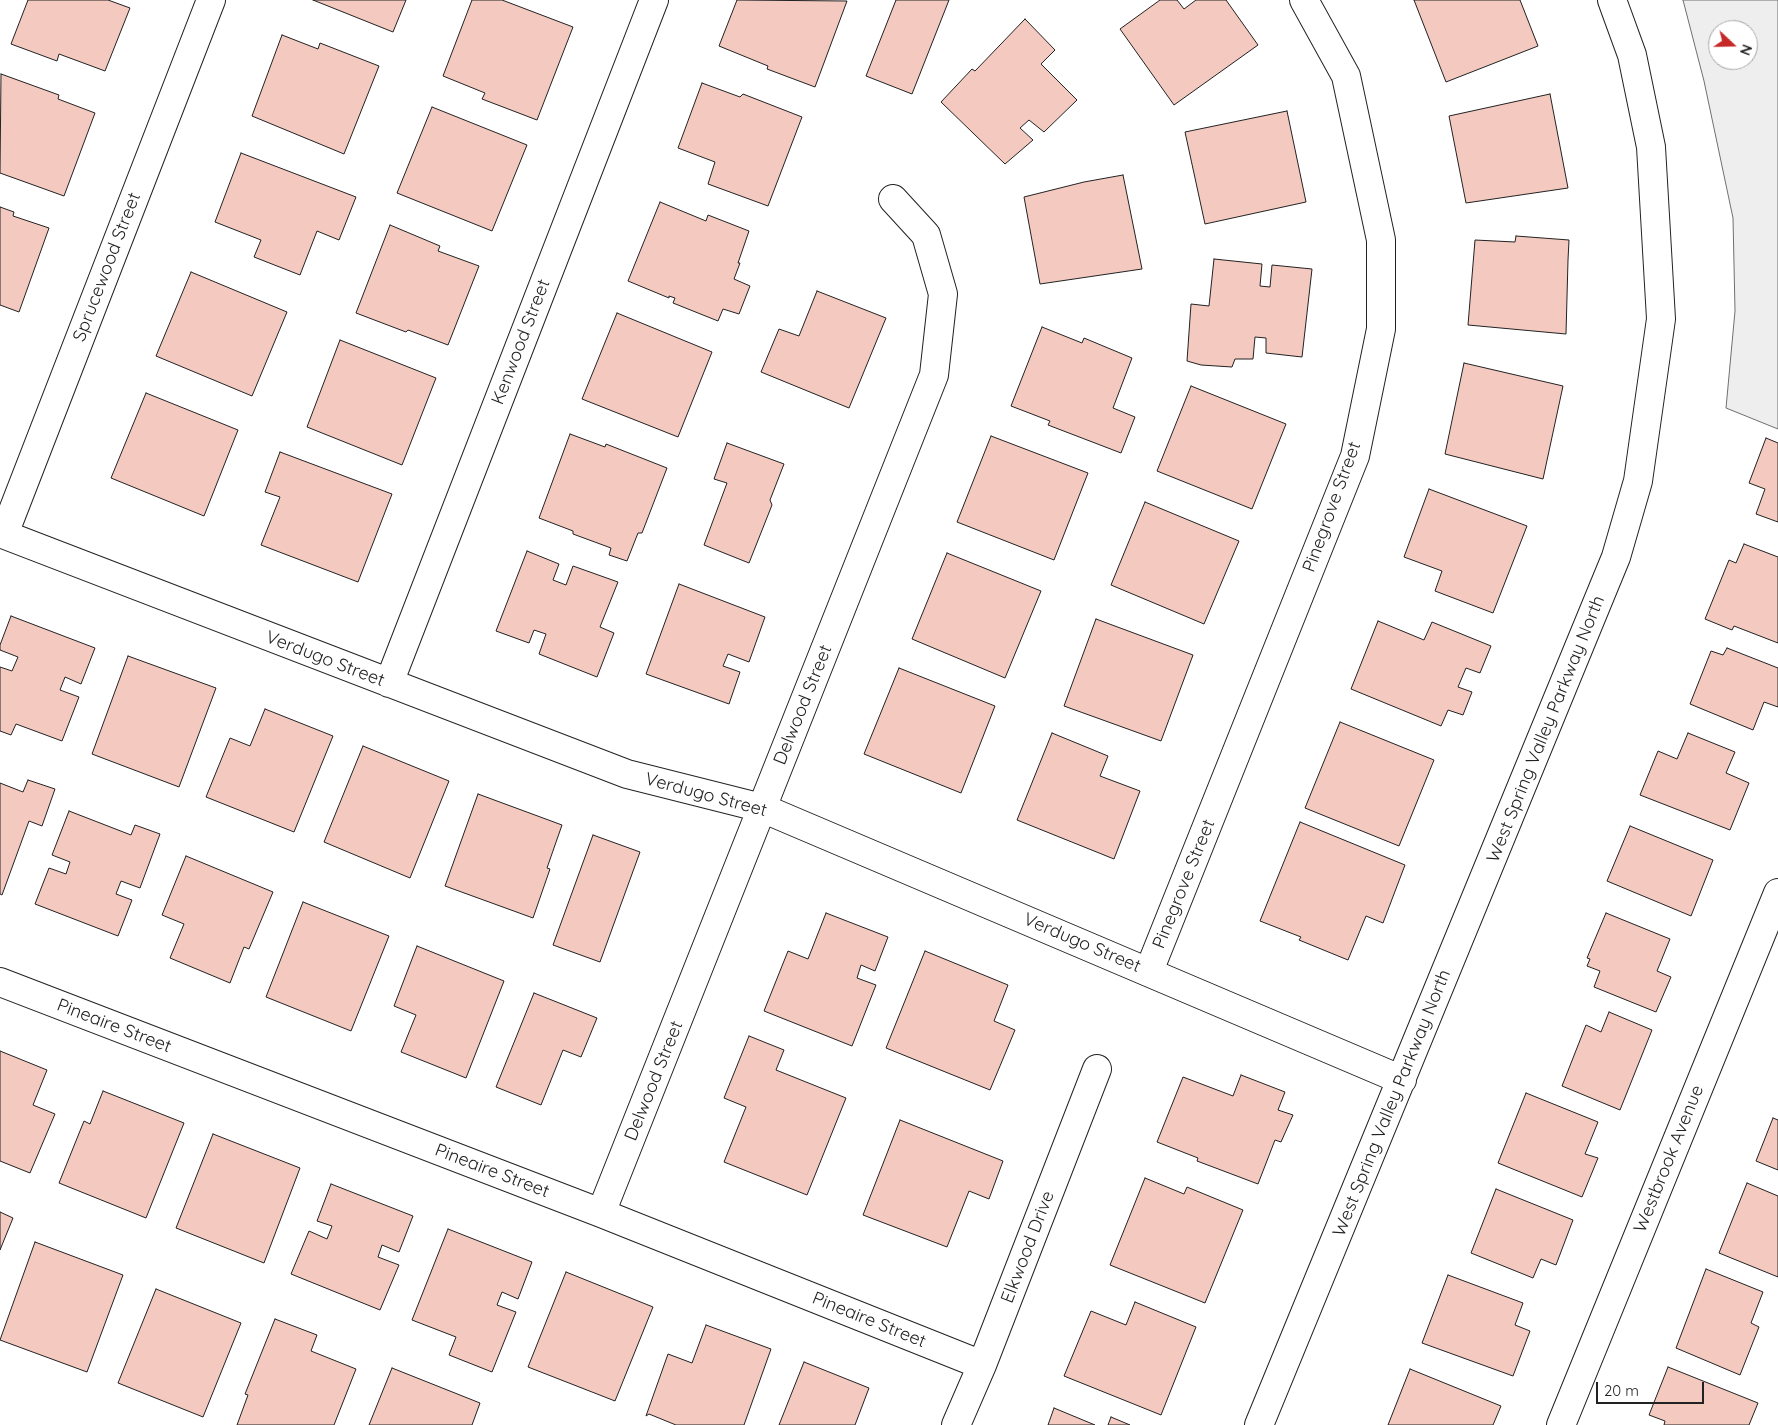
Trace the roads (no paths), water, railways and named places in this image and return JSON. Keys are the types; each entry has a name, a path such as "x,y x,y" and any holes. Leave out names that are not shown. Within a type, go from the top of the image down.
{"street":[{"name":"Sprucewood Street","path":"2,533 210,0"},
{"name":"Kenwood Street","path":"389,683 654,0"},
{"name":"Pinegrove Street","path":"1149,971 1355,456 1381,329 1381,240 1346,76 1304,0"},
{"name":"West Spring Valley Parkway North","path":"1259,1425 1616,557 1638,481 1661,319 1651,147 1632,55 1612,0"},
{"name":"Delwood Street","path":"601,1213 934,375 943,294 926,235 893,199"},
{"name":"Verdugo Street","path":"2,533 627,774 762,808 1402,1080"},
{"name":"Westbrook Avenue","path":"1561,1425 1778,893"},
{"name":"Pineaire Street","path":"0,982 601,1213 982,1365"},
{"name":"Elkwood Drive","path":"956,1425 982,1365 1097,1069"}]}
